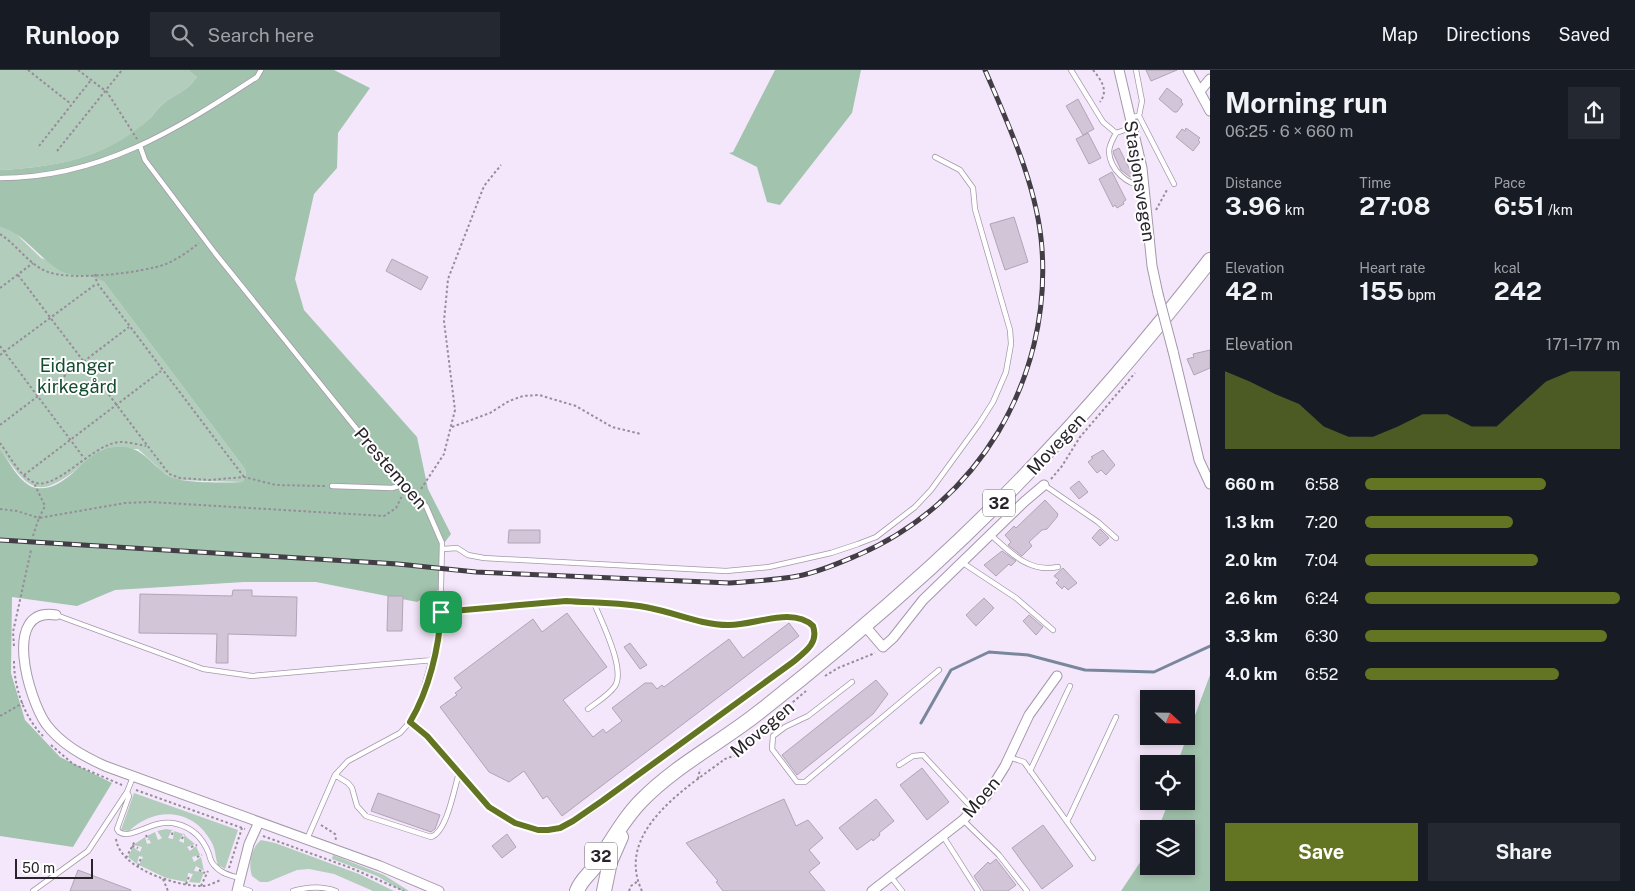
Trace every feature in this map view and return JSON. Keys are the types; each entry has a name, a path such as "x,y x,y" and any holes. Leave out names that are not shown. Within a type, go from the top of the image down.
{"main road":[{"name":"Movegen","path":"577,891 580,882 594,868 612,837 650,792 759,713 865,626 1023,480 1132,358 1210,260"},
{"name":"Movegen","path":"604,891 610,862 626,820"}],"street":[{"name":"Stasjonsvegen","path":"1119,70 1135,116 1133,127 1145,184 1152,266 1158,294 1199,460 1210,484"},
{"path":"1188,70 1210,111"},
{"path":"1200,90 1210,78"},
{"name":"Movegen","path":"883,647 893,638 915,608 964,563 1024,502 1044,486"},
{"path":"56,614 42,614 35,617 26,634 25,666 34,700 46,724 72,748 105,766 133,777 307,839 439,891"},
{"path":"865,626 883,647"},
{"name":"Moen","path":"872,891 963,820 987,796 1009,757 1029,715 1057,676"},
{"path":"239,885 249,844 259,822"}],"lane":[{"path":"0,178 46,176 68,172 140,146 201,113 257,77 261,70"},
{"path":"1071,70 1103,122 1116,133"},
{"path":"1136,70 1142,101 1135,116 1174,184"},
{"path":"1133,127 1116,133 1110,146 1110,157 1127,182 1135,186 1145,184"},
{"name":"Prestemoen","path":"140,146 145,160 204,238 388,468 426,506 439,532 443,549 440,631 418,708 410,722 400,733 383,744 348,761 335,775 307,839"},
{"path":"443,549 457,548 474,556 506,559 696,571 748,570 831,554 876,537 897,522 931,490 993,402 1006,372 1011,344 1010,330 975,210 973,188 960,170 935,157"},
{"path":"332,486 392,488 406,484"},
{"path":"1044,486 1098,522 1116,538"},
{"path":"992,535 1026,564 1038,568 1058,567"},
{"path":"964,563 1016,598 1052,630"},
{"path":"410,722 427,736 489,807 515,823 538,830 560,828 602,801 793,662 810,648 814,639 813,626 807,620 798,618 784,617 727,626 710,624 647,607 594,603 566,601 441,612"},
{"path":"588,709 610,691 619,676 616,658 594,603"},
{"path":"56,614 203,669 252,676 433,660"},
{"path":"852,682 808,716 785,727 773,736 772,749 797,782 805,782 940,670"},
{"path":"1030,770 1070,686"},
{"path":"1067,822 1116,717"},
{"path":"898,765 913,756 923,756 974,810"},
{"path":"1009,757 1024,762 1094,858"},
{"path":"335,775 352,788 357,806 366,816 431,837 439,833 443,825 459,773"},
{"path":"33,891 88,852 128,790 133,777"},
{"path":"128,790 129,796 117,829 126,836 155,823 165,822 185,826 204,841 212,864 250,891"},
{"path":"963,820 999,855 1027,891"},
{"path":"943,836 978,891"},
{"path":"891,876 902,891"},
{"path":"293,891 304,888 325,888 336,891"}],"path":[{"path":"28,70 72,104"},
{"path":"78,70 105,90 140,146"},
{"path":"57,151 122,70"},
{"path":"1093,70 1102,81 1104,90 1101,101 1094,106"},
{"path":"39,146 91,80"},
{"path":"416,495 444,454 452,427 455,396 444,321 448,279 484,186 501,165"},
{"path":"1149,223 1172,179"},
{"path":"0,234 33,263 48,272 68,277 157,267 180,257 204,238"},
{"path":"0,288 33,263"},
{"path":"95,274 97,283 129,327 244,477"},
{"path":"18,275 164,470 174,477 209,480 244,477 276,485 332,486"},
{"path":"0,355 97,283"},
{"path":"0,425 129,327"},
{"path":"0,346 84,458"},
{"path":"24,475 162,370"},
{"path":"452,427 490,413 509,401 539,395 576,406 612,426 641,434"},
{"path":"34,483 51,483 84,458 101,448 118,442 147,446"},
{"path":"0,443 24,475 34,483 45,506 38,518 34,536"},
{"path":"0,509 17,511 38,518 125,503 150,502 384,516 400,503 406,484"},
{"path":"14,650 13,632 31,550"},
{"path":"819,681 838,668 873,655 883,647"},
{"path":"14,658 16,680 23,704 38,731 64,758 128,790 255,832 351,868 404,891"},
{"name":"Movegen","path":"642,891 638,881 637,858 643,836 670,800 725,759 736,755 760,730 807,690"},
{"path":"0,716 23,704"},
{"path":"722,754 725,759"},
{"path":"698,779 699,770 706,764"},
{"path":"314,822 335,834 335,842"},
{"path":"167,828 190,838"},
{"path":"117,829 116,845 126,859 163,879 200,886 212,884 225,875 242,828"},
{"path":"172,835 173,830"},
{"path":"126,859 134,842 150,832"},
{"path":"182,839 184,834"},
{"path":"146,835 148,840"},
{"path":"191,847 196,845 202,855 206,872 200,886"},
{"path":"132,846 138,848"},
{"path":"197,857 202,855"},
{"path":"138,866 141,858"},
{"path":"199,870 225,875"},
{"path":"186,884 189,877"},
{"path":"163,879 168,891"},
{"path":"629,891 630,886 638,881"}],"green space":[{"path":"0,70 188,70 197,77 185,89 161,106 144,124 125,138 108,147 74,160 56,164 0,170"},
{"path":"188,70 334,70 370,88 338,133 337,168 314,194 295,279 304,310 417,437 428,489 451,534 442,546 438,590 417,602 316,582 244,582 115,590 77,606 12,597 11,673 25,720 60,757 112,783 73,847 0,836 0,449 20,478 36,488 46,488 55,485 72,474 95,454 106,448 116,447 131,448 145,456 163,472 177,479 218,483 242,482 246,477 245,469 104,282 93,277 70,274 59,270 16,234 0,227 0,170 56,164 74,160 108,147 144,125 164,103 189,86 197,77"},
{"path":"775,70 861,70 852,113 780,205 767,202 757,167 729,153 733,152"},
{"name":"Eidanger kirkegård","path":"0,227 11,229 41,258 80,273 97,277 104,282 245,469 246,477 242,482 177,480 163,472 138,449 115,448 103,449 66,477 44,487 35,486 27,482 19,474 0,449"},
{"path":"1210,675 1210,891 1121,891 1140,862 1140,875 1195,875 1195,820 1162,820 1165,810 1195,810 1195,755 1180,755 1184,745 1195,745 1195,715"},
{"path":"134,793 238,830 225,869 218,865 212,843 204,831 185,817 173,814 150,817 129,831 121,830"},
{"path":"172,830 168,838 173,839 174,831 183,834 179,841 184,843 184,835 195,844 187,847 190,851 196,846 200,855 192,857 194,862 201,857 204,871 196,866 194,871 204,872 200,883 189,882 193,874 188,873 187,882 166,878 139,865 143,857 139,856 137,864 128,857 133,847 140,852 142,847 133,845 145,837 147,844 151,843 147,836 155,832 158,840 162,838 157,831"},
{"path":"261,840 275,843 359,874 394,891 373,891 334,874 309,869 297,870 268,882 260,882 252,876 250,866 251,856"},
{"path":"333,855 384,875 409,891 402,891 377,876 332,859"}],"building":[{"path":"1146,70 1177,70 1151,81"},
{"path":"1167,88 1182,100 1183,104 1177,112 1174,112 1159,99"},
{"path":"1078,99 1094,129 1083,135 1066,106"},
{"path":"1186,128 1200,138 1198,140 1200,142 1193,151 1176,137 1182,129 1185,131"},
{"path":"1088,133 1101,158 1089,164 1076,139"},
{"path":"1119,148 1133,176 1130,177 1121,170 1113,151"},
{"path":"1112,172 1126,200 1123,202 1124,204 1117,208 1115,205 1113,207 1099,179"},
{"path":"1014,217 1028,262 1005,270 990,224"},
{"path":"392,259 428,277 421,290 386,271"},
{"path":"1210,350 1210,368 1194,375 1187,359 1194,357 1193,354"},
{"path":"1103,450 1115,465 1106,475 1101,470 1097,473 1088,462 1093,458 1091,457"},
{"path":"1079,481 1088,492 1079,499 1070,488"},
{"path":"1045,500 1058,514 1057,517 1047,529 1042,530 1029,542 1032,546 1022,556 1008,545 1011,542 1005,535 1014,526 1016,528"},
{"path":"1100,529 1109,538 1100,546 1092,538"},
{"path":"509,530 540,530 540,543 508,543"},
{"path":"1002,551 1016,561 1011,566 1009,564 996,576 984,565"},
{"path":"1063,568 1077,583 1068,590 1064,586 1062,589 1056,583 1059,580 1054,576"},
{"path":"233,590 252,590 252,596 297,597 296,636 228,634 228,663 216,663 217,634 139,633 140,594 232,596"},
{"path":"388,596 403,596 402,631 387,631"},
{"path":"984,598 994,608 976,626 966,615"},
{"path":"567,613 607,667 563,700 593,737 603,729 606,733 622,721 612,708 645,683 652,683 657,689 662,685 664,687 729,639 743,658 789,623 799,636 562,816 547,796 543,799 524,771 509,782 489,772 440,707 457,695 455,693 462,688 454,678 533,619 542,632"},
{"path":"1029,615 1043,627 1036,635 1023,621"},
{"path":"630,643 647,665 640,669 624,647"},
{"path":"876,680 888,694 873,714 797,775 782,755"},
{"path":"922,768 949,802 927,820 900,785"},
{"path":"378,793 440,815 435,829 431,832 371,811"},
{"path":"784,799 796,826 808,820 823,838 809,850 820,863 809,872 825,891 723,891 716,882 718,881 686,843"},
{"path":"876,799 894,821 879,833 880,835 873,841 872,839 857,850 839,828"},
{"path":"1043,825 1073,866 1042,889 1012,848"},
{"path":"507,834 516,847 502,858 492,846"},
{"path":"996,859 1016,885 1008,891 984,891 974,876 988,862 990,864"},
{"path":"78,870 131,890 131,891 70,891"}],"waterway":[{"path":"921,723 951,670 989,652 1028,655 1085,670 1154,672 1210,646"}],"railway":[{"path":"0,540 398,564 476,572 730,583 798,576 821,570 858,555 901,532 939,504 971,470 998,432 1019,390 1034,345 1042,298 1042,249 1035,203 1021,158 985,70"}],"route":[{"path":"566,601 647,607 710,624 727,626 784,617 798,618 807,620 813,626 815,632 810,648 793,662 602,801 560,828 538,830 515,823 489,807 427,736 410,722 418,708 433,660 440,631 441,612 566,601"}]}
